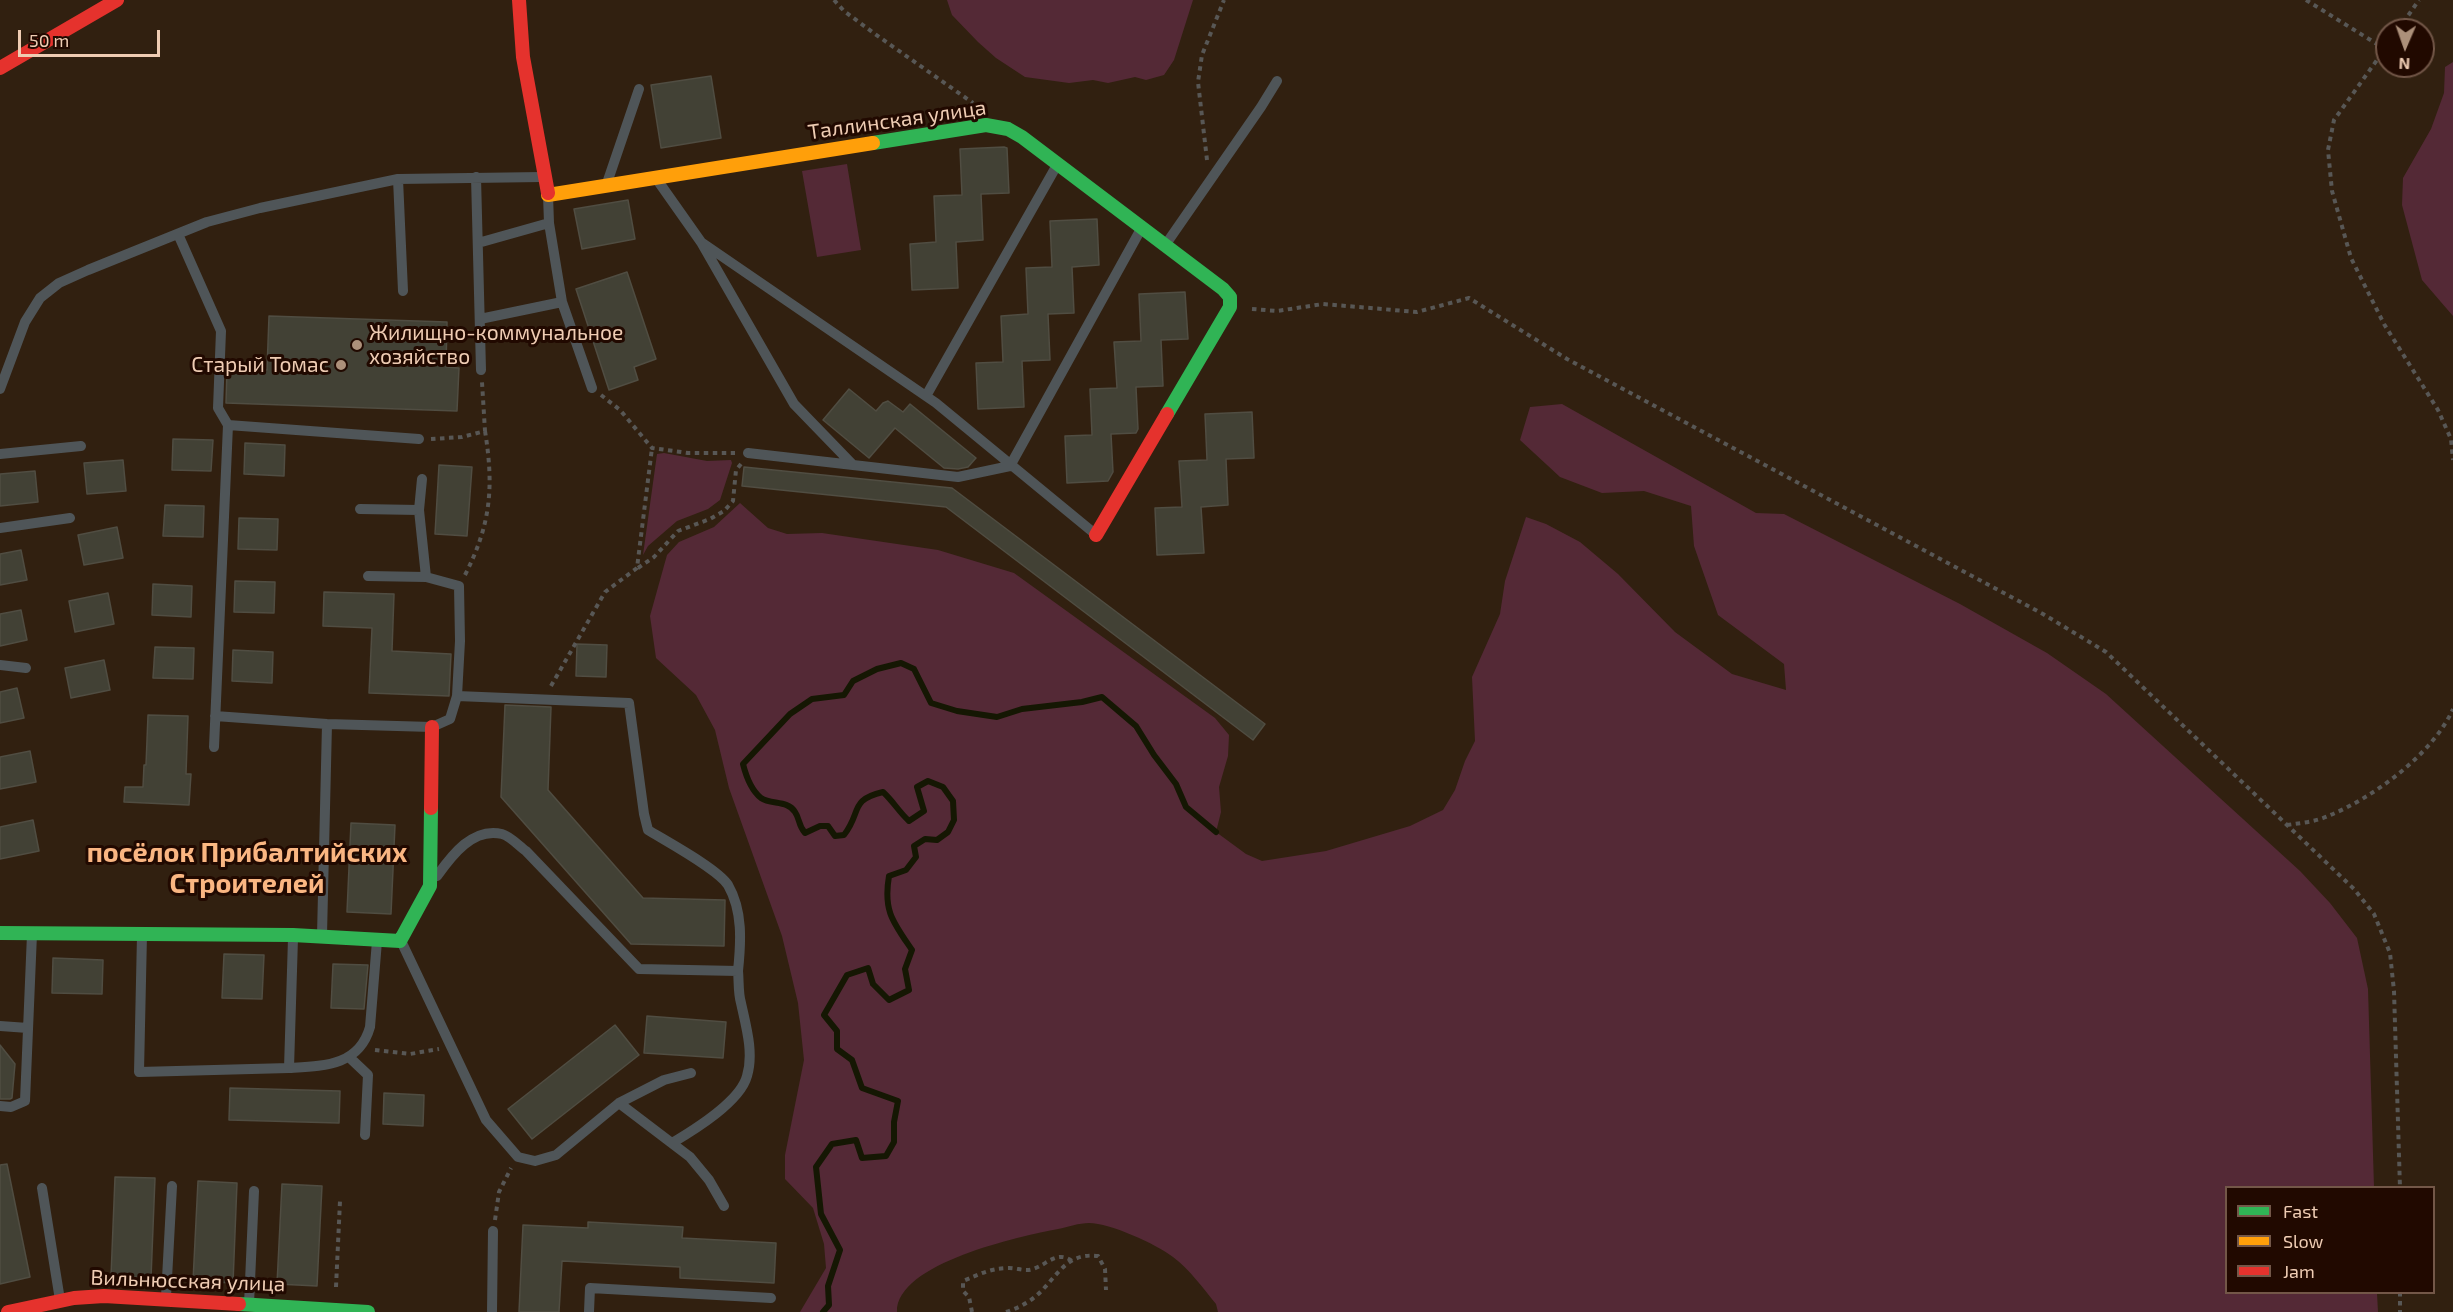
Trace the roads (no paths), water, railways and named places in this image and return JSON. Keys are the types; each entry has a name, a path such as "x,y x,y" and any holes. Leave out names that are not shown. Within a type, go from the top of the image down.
{"street":[{"path":"0,68 117,0"},
{"path":"519,0 523,57 548,195"},
{"name":"Таллинская улица","path":"548,195 654,176 986,125 1008,129 1166,244 1230,297 1230,307 1096,535"},
{"path":"0,933 293,934 400,940 430,886 432,727"},
{"name":"Вильнюсская улица","path":"9,1312 74,1298 121,1297 368,1312"}],"lane":[{"path":"1166,244 1277,81"},
{"path":"607,184 639,89"},
{"path":"927,396 1057,164"},
{"path":"654,176 701,242 794,404 853,465"},
{"path":"476,177 481,370"},
{"path":"0,388 25,322 40,298 68,279 207,222 260,208 398,179 543,177"},
{"path":"398,179 403,291"},
{"path":"548,195 549,223 562,302 592,388"},
{"path":"478,243 549,223"},
{"path":"748,453 958,477 1011,466 1142,226"},
{"path":"178,234 221,331 218,408 228,425 214,747"},
{"path":"701,242 927,396 1096,535"},
{"path":"480,319 562,302"},
{"path":"228,425 419,439"},
{"path":"0,454 81,446"},
{"path":"422,479 419,510 426,577"},
{"path":"360,509 419,510"},
{"path":"0,528 70,518"},
{"path":"215,716 327,724 432,727 450,719 457,696 460,641 459,586 426,577 368,576"},
{"path":"0,665 26,669"},
{"path":"457,696 629,703 648,830 708,868 727,883 735,903 741,938 738,971 740,1002 745,1018 749,1050 747,1078 736,1094 710,1120 672,1143"},
{"path":"322,935 327,724"},
{"path":"430,886 446,862 467,841 485,832 504,834 526,851 639,969 738,971"},
{"path":"142,932 139,1072 289,1068 334,1063 349,1057 367,1038 370,1026 377,939"},
{"path":"0,1106 11,1107 25,1101 32,933"},
{"path":"289,1068 293,934"},
{"path":"400,940 486,1120 518,1157 535,1161 556,1155 620,1103 664,1080 691,1072"},
{"path":"0,1026 28,1028"},
{"path":"349,1057 368,1076 365,1135"},
{"path":"620,1103 690,1157 709,1180 724,1206"},
{"path":"166,1300 172,1186"},
{"path":"42,1188 60,1300"},
{"path":"249,1304 254,1191"},
{"path":"492,1312 493,1231"},
{"path":"589,1312 590,1288 771,1299"},
{"path":"121,1297 122,1312"}],"waterway":[{"path":"823,1312 829,1305 828,1286 840,1250 821,1214 816,1167 832,1144 856,1140 862,1158 886,1156 894,1142 894,1122 898,1101 862,1088 852,1060 837,1049 837,1031 824,1015 847,975 868,968 873,984 889,1000 909,990 905,969 912,950 891,916 887,898 889,876 906,870 916,857 914,846 925,839 937,840 948,832 954,820 953,801 943,787 928,781 917,787 924,811 909,821 883,792 872,795 860,803 844,835 835,836 828,826 820,826 805,833 792,808 765,800 757,795 749,782 743,764 790,714 812,699 844,695 853,681 877,669 901,663 914,669 931,703 957,711 997,717 1022,709 1082,702 1102,697 1136,726 1176,784 1186,807 1216,832"}],"place":[{"name":"Жилищно-коммунальное хозяйство","path":"357,345"},
{"name":"Старый Томас","path":"341,365"}],"district":[{"name":"посёлок Прибалтийских Строителей","path":"247,868"}]}
